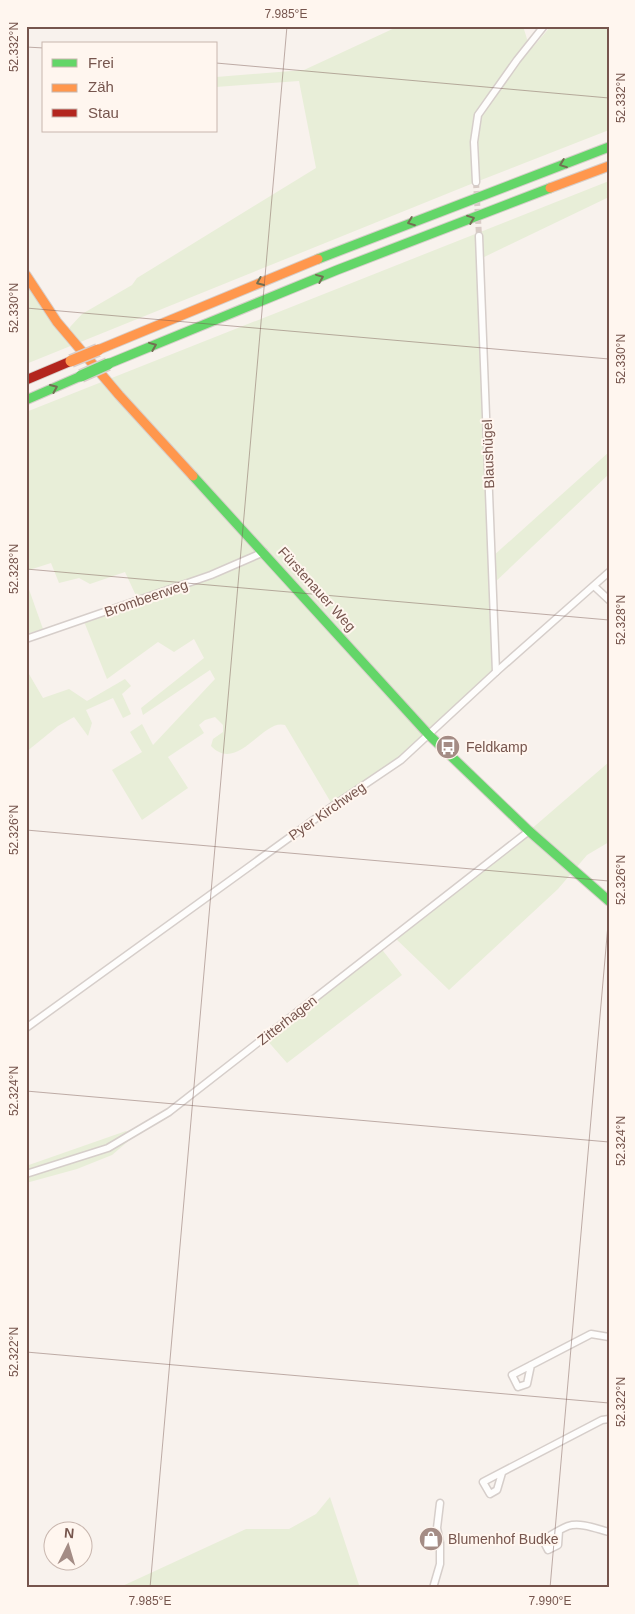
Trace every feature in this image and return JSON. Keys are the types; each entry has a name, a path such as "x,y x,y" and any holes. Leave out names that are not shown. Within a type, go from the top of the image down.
{"main road":[{"path":"26,380 336,251 609,147"},
{"path":"26,400 108,364 337,270 609,166"},
{"name":"Fürstenauer Weg","path":"26,275 57,322 119,395 429,735 529,831 609,901"}],"street":[{"path":"476,182 474,142 478,114 516,60 544,26"},
{"name":"Blaushügel","path":"478,236 496,672"},
{"name":"Brombeerweg","path":"26,639 211,575 264,552"},
{"name":"Pyer Kirchweg","path":"26,1028 333,806 401,760 496,672 609,572"},
{"path":"594,586 609,600"},
{"name":"Zitterhagen","path":"26,1174 108,1148 169,1112 529,831"},
{"path":"531,1365 590,1334 609,1337"},
{"path":"502,1473 602,1420 609,1419"},
{"path":"433,1588 440,1564 438,1528 440,1503"},
{"path":"559,1531 575,1525 609,1532"}],"green space":[{"path":"399,26 523,26 527,39 533,47 551,26 609,26 609,130 26,364 26,275 70,337 70,327 82,314 132,285 137,278 316,168 299,81 218,87 218,77 304,70"},
{"path":"609,181 609,197 480,259 492,557 609,452 609,474 493,584 496,672 424,740 333,806 285,725 277,725 268,729 240,750 231,754 221,753 211,746 213,739 223,732 223,725 215,717 205,720 199,725 204,733 168,757 188,788 142,820 112,770 142,752 130,732 142,724 153,745 215,679 210,670 143,715 141,708 204,658 194,639 174,652 158,642 107,679 83,619 138,600 125,572 90,584 79,578 59,583 51,563 26,571 26,412"},
{"path":"26,581 43,629 26,634"},
{"path":"26,669 43,698 69,689 87,701 125,679 131,686 122,694 131,714 123,718 113,698 86,710 92,723 88,736 74,717 58,726 26,752"},
{"path":"609,762 609,842 587,855 558,889 449,990 394,937 529,831"},
{"path":"380,948 402,975 287,1063 265,1038"},
{"path":"126,1131 133,1137 112,1155 77,1169 26,1183 26,1166"},
{"path":"330,1497 360,1588 118,1588 246,1529 289,1529 316,1514"}],"tunnel":[{"path":"476,182 479,236"}],"traffic: fast":[{"path":"318,259 609,147"},
{"path":"108,364 337,270 550,188"},
{"path":"81,376 108,364"},
{"path":"26,400 81,376"},
{"path":"193,476 429,735 529,831 609,901"}],"traffic: slow":[{"path":"550,188 609,166"},
{"path":"98,350 318,259"},
{"path":"26,275 57,322 119,395 193,476"},
{"path":"71,361 98,350"}],"traffic: jam":[{"path":"26,380 71,361"}],"place":[{"name":"Feldkamp","path":"448,747"},
{"name":"Blumenhof Budke","path":"431,1539"}]}
